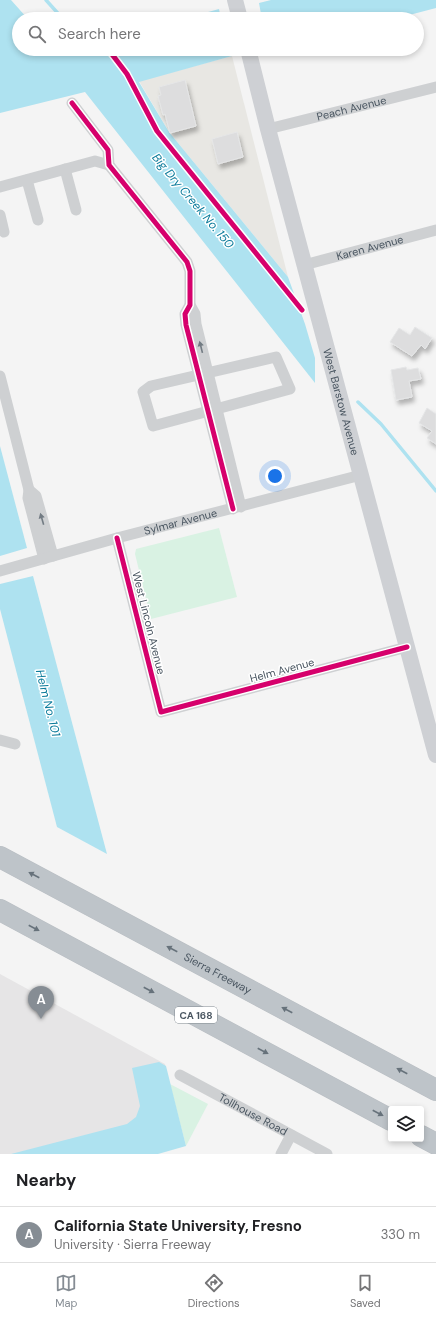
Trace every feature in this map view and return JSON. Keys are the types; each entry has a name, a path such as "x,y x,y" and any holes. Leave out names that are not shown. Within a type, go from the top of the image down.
{"highway":[{"name":"Sierra Freeway","path":"0,857 436,1090"},
{"name":"CA 168","path":"0,910 388,1118"},
{"path":"424,1138 436,1144"}],"main road":[{"path":"235,0 238,12"},
{"name":"West Barstow Avenue","path":"250,56 304,265 362,475 436,755"}],"street":[{"name":"Peach Avenue","path":"268,129 436,87"},
{"path":"72,103 108,150 109,165 187,262 190,272 190,305 185,314 186,326 203,374 237,508"},
{"path":"0,187 95,161 109,165"},
{"path":"65,169 76,210"},
{"path":"27,180 38,220"},
{"path":"0,216 4,232"},
{"name":"Karen Avenue","path":"304,265 436,230"},
{"path":"276,357 290,389 212,410 153,426 144,392 151,386 276,357"},
{"path":"0,376 29,490 28,498 48,558"},
{"name":"Sylmar Avenue","path":"0,571 117,538 362,475"},
{"name":"West Lincoln Avenue","path":"117,538 161,712"},
{"name":"Helm Avenue","path":"161,712 407,647"},
{"path":"0,740 15,744"},
{"name":"Tollhouse Road","path":"180,1075 327,1154"},
{"path":"281,1154 291,1135"}],"shaded area":[{"path":"232,56 288,277 169,132 139,81"},
{"path":"0,974 165,1064 168,1083 147,1154 0,1154"}],"green space":[{"path":"219,528 237,597 151,619 135,554 136,549"},
{"path":"170,1084 208,1104 186,1146"}],"water":[{"path":"0,0 11,0 22,12 12,12 12,56 232,56 139,82 169,132 288,277 305,324 315,358 315,383 85,92 0,113"},
{"path":"271,0 436,0 436,8 421,12 261,12 259,3"},
{"path":"219,9 220,12 208,12"},
{"path":"0,446 27,548 0,556"},
{"name":"Helm No. 101","path":"33,576 107,854 57,827 0,609 0,584"},
{"path":"159,1062 166,1066 186,1146 158,1154 11,1154 127,1124 136,1117 140,1106 132,1068"}],"building":[{"path":"185,80 196,126 170,133 158,96 161,95 159,87"},
{"path":"237,132 243,157 218,164 212,139"},
{"path":"415,327 432,338 425,349 421,345 412,356 390,342 399,328 410,335"},
{"path":"406,367 407,370 418,368 421,379 409,381 412,397 396,400 391,370"},
{"path":"427,408 436,414 436,444 427,438 432,431 419,423"}],"waterway":[{"name":"Big Dry Creek No. 150","path":"46,0 57,12"},
{"name":"Big Dry Creek No. 150","path":"358,402 381,424 436,491"}],"cycle path":[{"path":"113,56 127,74 157,131 302,310"},
{"path":"72,103 108,150 109,165 187,262 190,271 190,305 185,314 186,325 233,509"},
{"path":"117,538 161,712 407,647"}],"place":[{"name":"California State University, Fresno","path":"41,1019"}]}
